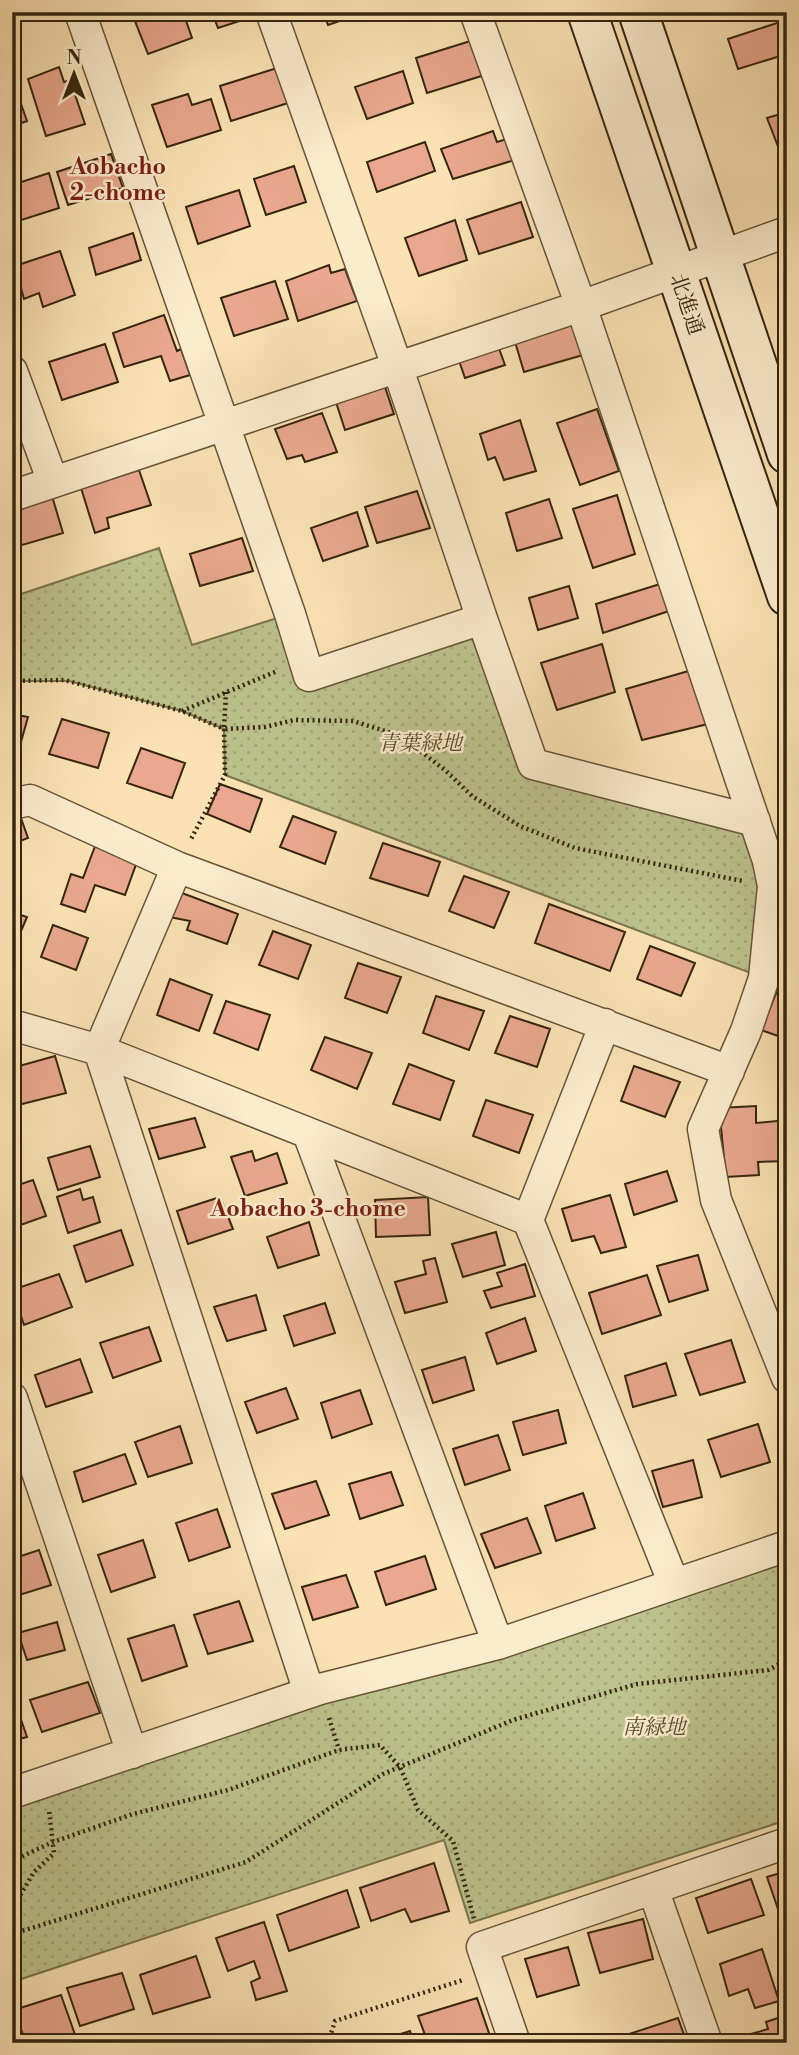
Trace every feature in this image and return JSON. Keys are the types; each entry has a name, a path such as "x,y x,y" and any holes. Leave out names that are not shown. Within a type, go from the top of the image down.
{"street":[{"path":"80,12 290,614 309,676 482,619"},
{"path":"271,12 397,366 533,764 755,821"},
{"path":"475,12 581,306 768,861 772,886 764,978 729,1071 703,1129 716,1200 787,1378"},
{"name":"北進通","path":"587,12 787,596"},
{"path":"638,12 787,454"},
{"path":"12,496 581,306 787,232"},
{"path":"12,371 53,482"},
{"path":"12,804 30,800 177,867 729,1071"},
{"path":"177,867 99,1050 309,1692"},
{"path":"605,1024 528,1220 674,1584"},
{"path":"12,1025 99,1050 528,1220"},
{"path":"308,1133 498,1644"},
{"path":"12,1398 132,1753"},
{"path":"12,1793 309,1692 498,1644 787,1546"},
{"path":"515,2043 486,1959 653,1889 787,1843"},
{"path":"653,1889 706,2043"}],"path":[{"path":"182,710 303,660"},
{"path":"12,681 64,680 182,710 224,729 265,727 294,720 353,721 401,736 446,771 472,796 520,826 575,849 772,886"},
{"path":"177,867 225,775 226,692"},
{"path":"12,1934 246,1862 383,1774 513,1720 637,1684 768,1670 787,1660"},
{"path":"12,1861 53,1842 133,1814 228,1790 339,1751 380,1745 400,1767 418,1810 453,1841 486,1959 335,2021 327,2043"},
{"path":"12,1909 34,1872 54,1853 45,1782"}],"green space":[{"name":"青葉緑地","path":"159,548 192,645 290,614 309,676 482,619 533,764 755,821 764,978 225,775 224,729 182,711 69,681 12,681 12,597"},
{"name":"南緑地","path":"787,1546 787,1820 470,1923 444,1840 12,1982 12,1794"}],"building":[{"path":"12,12 43,12 12,21"},
{"path":"143,12 183,12 192,38 148,54 133,16"},
{"path":"212,12 261,12 261,14 218,28"},
{"path":"323,12 366,12 328,25"},
{"path":"780,22 787,41 787,54 738,69 728,39"},
{"path":"480,38 491,73 427,93 416,58"},
{"path":"59,67 64,82 70,80 85,124 46,136 28,79"},
{"path":"277,68 288,103 231,121 220,86"},
{"path":"403,71 413,103 367,119 355,87"},
{"path":"12,82 27,121 12,126"},
{"path":"188,94 192,105 211,99 221,130 167,147 152,105"},
{"path":"787,112 787,146 779,149 767,118"},
{"path":"493,131 497,142 513,137 521,158 453,179 441,149"},
{"path":"425,142 435,171 377,192 367,162"},
{"path":"111,154 123,188 68,205 57,172"},
{"path":"294,166 306,202 266,215 254,179"},
{"path":"49,173 59,208 12,223 12,185"},
{"path":"239,190 250,226 198,244 186,207"},
{"path":"521,202 533,237 479,254 467,220"},
{"path":"455,220 467,260 419,276 405,238"},
{"path":"133,233 141,260 96,275 89,248"},
{"path":"60,251 75,295 43,307 39,293 24,299 15,266"},
{"path":"329,265 331,273 345,269 357,301 298,321 286,281"},
{"path":"275,281 288,319 234,336 221,298"},
{"path":"164,315 177,351 181,349 190,375 170,381 161,356 124,367 113,333"},
{"path":"571,317 583,355 524,372 513,335"},
{"path":"497,343 505,365 465,378 457,355"},
{"path":"105,344 118,382 62,400 49,362"},
{"path":"382,378 394,414 345,430 333,393"},
{"path":"597,409 619,471 580,485 557,423"},
{"path":"322,413 337,452 305,462 302,455 287,459 275,429"},
{"path":"520,420 536,471 504,480 495,457 488,460 480,434"},
{"path":"139,470 151,505 107,518 109,528 95,533 81,488"},
{"path":"417,491 430,528 377,543 365,507"},
{"path":"617,495 635,554 593,568 573,509"},
{"path":"52,496 63,533 12,548 12,508"},
{"path":"549,499 562,538 517,551 506,513"},
{"path":"357,512 368,546 323,561 311,528"},
{"path":"242,538 253,571 200,586 190,554"},
{"path":"660,584 669,611 603,633 596,604"},
{"path":"569,586 578,618 538,630 529,598"},
{"path":"602,644 615,692 557,710 541,663"},
{"path":"692,670 708,724 642,740 626,689"},
{"path":"12,714 28,717 17,756 12,755"},
{"path":"62,719 109,733 98,768 49,754"},
{"path":"141,748 185,763 172,798 127,783"},
{"path":"220,784 262,799 250,832 207,814"},
{"path":"17,807 28,838 12,844 12,808"},
{"path":"293,816 336,832 325,864 280,847"},
{"path":"97,841 139,856 125,895 95,885 85,912 61,904 71,874 83,878"},
{"path":"383,843 440,862 428,896 370,878"},
{"path":"464,876 509,892 494,928 449,911"},
{"path":"174,890 238,914 227,944 187,930 190,921 164,916"},
{"path":"549,904 625,932 610,971 535,943"},
{"path":"12,912 27,917 13,950 12,949"},
{"path":"53,925 88,938 76,970 41,957"},
{"path":"273,931 311,945 298,979 259,965"},
{"path":"650,946 695,963 681,996 637,979"},
{"path":"358,963 401,977 387,1013 345,998"},
{"path":"170,979 212,995 199,1031 157,1015"},
{"path":"777,991 787,994 787,1039 761,1030"},
{"path":"436,996 484,1011 469,1050 423,1033"},
{"path":"226,1001 270,1015 258,1050 214,1033"},
{"path":"510,1016 550,1029 537,1067 495,1053"},
{"path":"325,1037 372,1053 357,1089 311,1070"},
{"path":"55,1056 66,1093 18,1105 12,1086 12,1068"},
{"path":"409,1064 454,1081 440,1120 393,1104"},
{"path":"634,1066 680,1082 665,1117 621,1101"},
{"path":"486,1100 533,1115 519,1153 473,1136"},
{"path":"756,1106 756,1123 787,1120 787,1161 758,1162 759,1175 726,1177 719,1108"},
{"path":"195,1118 205,1147 159,1159 149,1129"},
{"path":"90,1146 100,1177 58,1190 48,1158"},
{"path":"252,1151 255,1161 277,1153 287,1183 245,1196 231,1157"},
{"path":"667,1171 677,1201 634,1215 625,1184"},
{"path":"33,1180 46,1216 12,1228 12,1187"},
{"path":"80,1189 83,1200 93,1197 100,1222 68,1233 57,1197"},
{"path":"610,1195 626,1247 601,1253 594,1236 572,1241 562,1209"},
{"path":"220,1197 233,1229 188,1244 177,1211"},
{"path":"428,1197 430,1235 376,1237 375,1200"},
{"path":"309,1222 319,1255 278,1268 267,1237"},
{"path":"121,1230 133,1265 86,1282 74,1246"},
{"path":"496,1232 505,1265 463,1277 452,1244"},
{"path":"698,1255 708,1290 669,1302 657,1266"},
{"path":"435,1258 447,1302 405,1313 395,1282 426,1274 423,1261"},
{"path":"525,1264 535,1296 491,1308 484,1291 502,1286 497,1273"},
{"path":"59,1274 72,1307 24,1325 12,1290"},
{"path":"647,1275 661,1315 602,1334 589,1293"},
{"path":"256,1295 266,1330 227,1341 214,1307"},
{"path":"325,1303 335,1333 294,1346 284,1316"},
{"path":"525,1318 536,1351 497,1364 486,1333"},
{"path":"149,1327 161,1361 113,1378 100,1343"},
{"path":"731,1340 745,1382 700,1395 685,1354"},
{"path":"465,1357 474,1390 433,1403 422,1370"},
{"path":"80,1359 92,1392 46,1407 35,1375"},
{"path":"666,1363 676,1395 633,1407 625,1376"},
{"path":"286,1388 298,1419 257,1433 245,1402"},
{"path":"360,1390 372,1424 332,1438 321,1403"},
{"path":"558,1410 566,1443 523,1455 513,1422"},
{"path":"758,1424 770,1462 721,1477 708,1440"},
{"path":"180,1426 192,1463 148,1477 135,1442"},
{"path":"498,1435 510,1470 465,1485 453,1449"},
{"path":"125,1454 136,1484 83,1502 74,1472"},
{"path":"693,1460 702,1497 663,1507 652,1471"},
{"path":"391,1472 403,1505 360,1519 349,1484"},
{"path":"316,1481 329,1515 285,1529 272,1494"},
{"path":"12,1492 20,1512 12,1514"},
{"path":"583,1493 595,1528 556,1541 545,1506"},
{"path":"217,1509 230,1547 189,1561 176,1523"},
{"path":"527,1518 541,1553 495,1568 481,1534"},
{"path":"143,1540 155,1577 111,1592 98,1555"},
{"path":"39,1550 51,1585 13,1597 12,1559"},
{"path":"425,1556 436,1589 386,1605 375,1572"},
{"path":"346,1575 358,1607 313,1620 302,1587"},
{"path":"239,1601 253,1641 208,1654 194,1615"},
{"path":"57,1622 65,1650 27,1660 18,1633"},
{"path":"174,1625 187,1666 142,1681 128,1639"},
{"path":"88,1682 100,1713 42,1732 30,1700"},
{"path":"17,1708 27,1737 12,1741 12,1710"},
{"path":"434,1863 449,1911 411,1922 405,1909 371,1921 360,1888"},
{"path":"787,1871 787,1909 779,1912 767,1877"},
{"path":"751,1879 764,1915 708,1933 696,1898"},
{"path":"347,1890 359,1927 289,1951 277,1915"},
{"path":"643,1919 653,1959 600,1973 588,1933"},
{"path":"264,1922 287,1991 256,2000 251,1982 260,1978 254,1961 228,1971 216,1938"},
{"path":"568,1947 579,1985 537,1997 525,1959"},
{"path":"762,1949 779,2001 755,2008 748,1989 729,1996 720,1964"},
{"path":"196,1956 210,1997 153,2014 140,1975"},
{"path":"122,1973 134,2009 80,2026 67,1988"},
{"path":"61,1995 78,2043 26,2043 14,2010"},
{"path":"477,1998 490,2036 467,2043 428,2043 418,2016"},
{"path":"787,2015 787,2043 753,2043 751,2034 768,2029 766,2022"},
{"path":"678,2018 687,2043 622,2043 620,2037"},
{"path":"410,2031 414,2043 372,2043"}],"district":[{"name":"Aobacho 2-chome","path":"118,179"},
{"name":"Aobacho 3-chome","path":"308,1208"}]}
